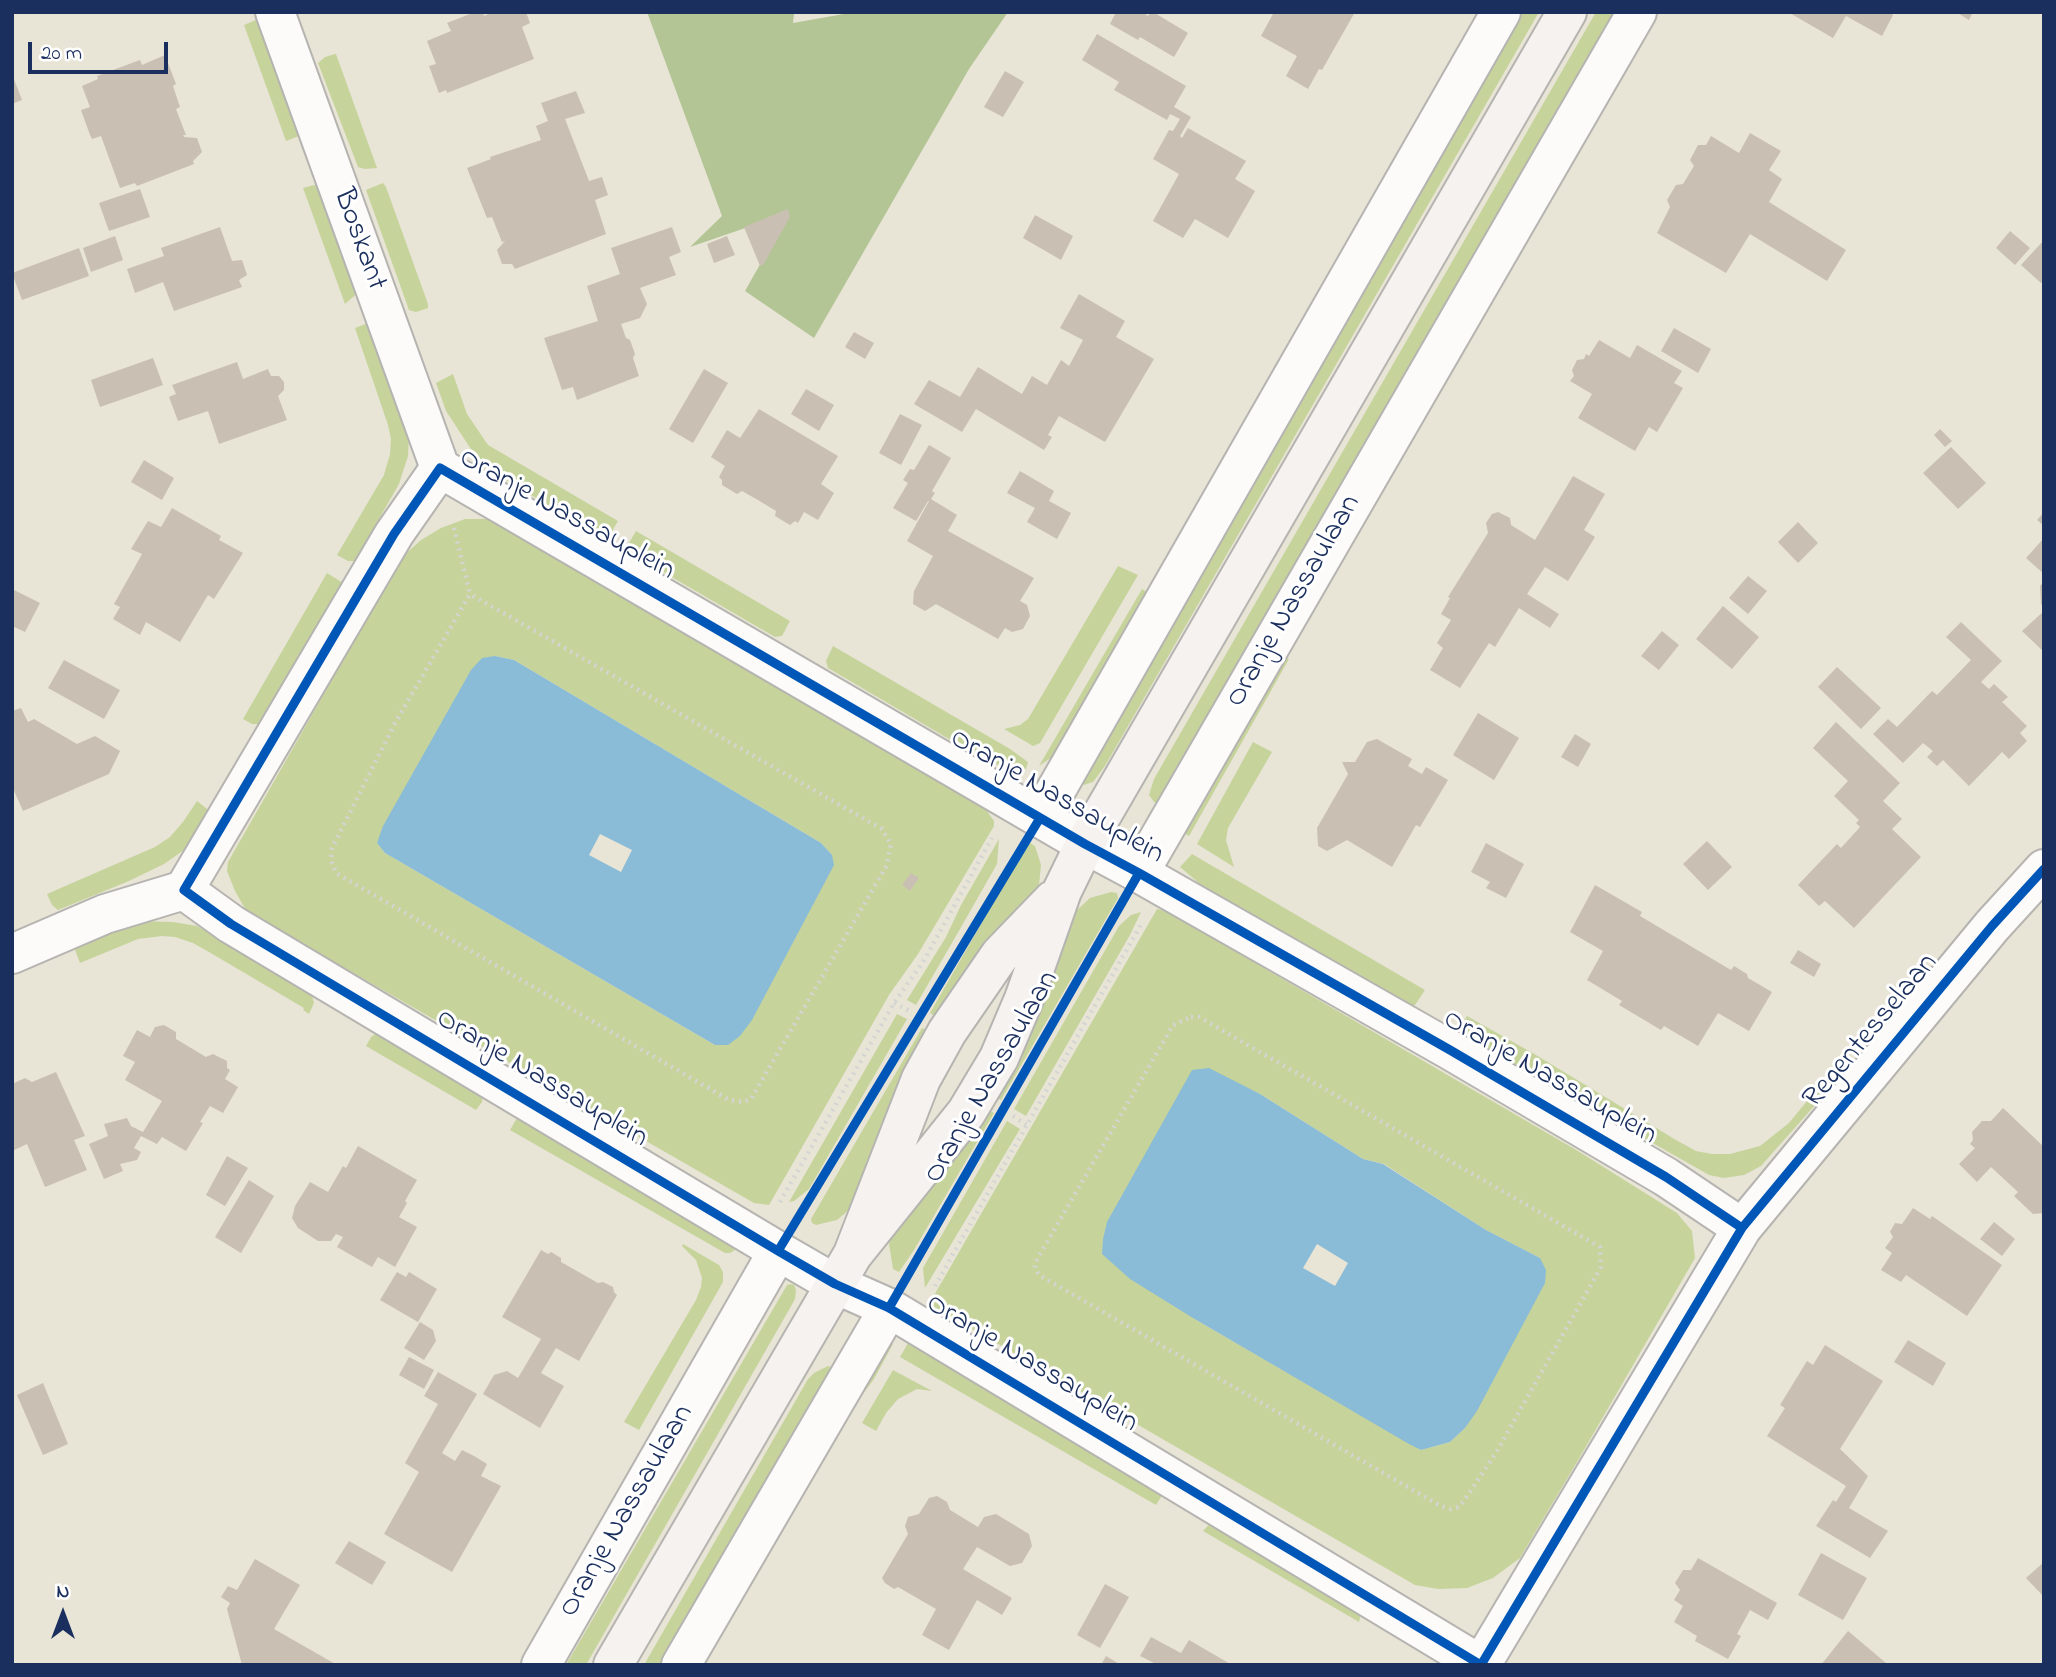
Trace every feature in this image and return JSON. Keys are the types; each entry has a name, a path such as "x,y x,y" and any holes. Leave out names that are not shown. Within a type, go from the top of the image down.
{"street":[{"name":"Boskant","path":"275,12 440,468"},
{"path":"1026,810 1501,12"},
{"name":"Oranje Nassaulaan","path":"613,1665 844,1269 966,1113 999,1058 1024,999 1062,891 1085,844 1567,12"},
{"name":"Oranje Nassaulaan","path":"1150,880 1637,12"},
{"name":"Oranje Nassauplein","path":"440,468 1026,810 1486,1071 1666,1177 1742,1228 1481,1665 901,1316 844,1269 769,1245 231,924 184,890 394,534 440,468"},
{"name":"Regentesselaan","path":"1742,1228 1992,926 2044,869"},
{"path":"12,954 105,914 184,890"},
{"name":"Oranje Nassaulaan","path":"844,1269 921,1079 947,1032 1000,955 1062,891"},
{"name":"Oranje Nassaulaan","path":"541,1665 769,1245"},
{"path":"681,1665 901,1316"}],"path":[{"path":"470,594 882,829 891,844 887,865 751,1099 743,1102 729,1100 336,873 331,860 332,848 394,726 470,594"},
{"path":"769,1245 894,1003 1026,810"},
{"path":"901,1316 1150,880"},
{"path":"1191,1017 1199,1017 1600,1247 1601,1267 1497,1451 1464,1501 1458,1507 1450,1509 1039,1275 1035,1263 1173,1025 1191,1017"}],"green space":[{"path":"647,12 798,12 794,14 793,23 855,12 1008,12 969,69 814,338 745,291 789,213 690,247 722,216"},
{"path":"1520,12 1539,12 1105,766 1093,782 1084,785 1080,771"},
{"path":"1596,12 1618,12 1158,803 1154,802 1149,795 1154,779"},
{"path":"260,20 304,134 286,141 244,25"},
{"path":"336,54 377,168 358,167 318,63 325,57"},
{"path":"383,183 428,304 428,308 416,312 409,310 366,190"},
{"path":"314,185 320,187 361,290 345,304 303,188"},
{"path":"368,323 409,435 408,456 399,484 355,561 348,561 337,555 384,475 390,454 388,425 355,328"},
{"path":"453,374 467,414 488,445 618,521 607,540 482,466 446,411 436,383"},
{"path":"465,519 496,519 984,807 994,821 994,826 918,954 889,995 769,1205 754,1203 247,912 235,891 227,871 228,862 402,557 421,540 441,528","holes":["495,656 514,660 821,843 832,855 715,1045 385,853 377,843"]},
{"path":"636,531 790,621 782,636 775,637 625,550"},
{"path":"1118,566 1138,575 1040,743 1033,746 1004,729 1020,725 1028,719"},
{"path":"327,573 343,583 262,724 252,724 243,719"},
{"path":"1142,589 1152,595 1058,753 1039,766"},
{"path":"833,646 1010,749 1028,762 1026,769 1011,770 983,759 828,668 826,661"},
{"path":"1278,654 1289,659 1189,836 1177,829"},
{"path":"1253,742 1272,752 1228,828 1226,840 1234,867 1197,844"},
{"path":"197,801 211,812 184,850 164,864 129,881 58,910 52,905 47,894 155,847 170,837"},
{"path":"999,839 997,864 916,1005 907,1000 946,937"},
{"path":"1030,843 1035,846 1041,865 1039,885 941,1020 930,1013"},
{"path":"1192,854 1425,990 1415,1005 1411,1006 1200,884 1180,867"},
{"path":"1117,893 1118,898 1001,1100 990,1094 1075,912 1090,898"},
{"path":"1157,909 1166,911 1578,1151 1677,1213 1692,1231 1695,1258 1520,1558 1493,1578 1467,1588 1438,1589 1415,1585 929,1304","holes":["1245,1088 1260,1094 1363,1159 1384,1164 1486,1230 1540,1258 1465,1428 1450,1442 1421,1450 1193,1318"]},
{"path":"1141,912 1026,1116 1014,1109 1119,926 1131,915"},
{"path":"141,921 197,926 311,992 314,1003 309,1014 304,1008 209,952 175,937 138,939 80,963 74,947 122,926"},
{"path":"897,1014 907,1019 809,1189 789,1202"},
{"path":"1467,1016 1696,1151 1730,1154 1760,1146 1789,1123 1825,1079 1831,1087 1761,1166 1744,1175 1724,1178 1709,1175 1459,1033"},
{"path":"922,1028 933,1033 856,1204 837,1220 816,1225 812,1223 811,1219"},
{"path":"378,1032 483,1092 482,1102 476,1110 366,1046"},
{"path":"983,1107 994,1113 914,1250 899,1272 893,1269 889,1244 892,1230"},
{"path":"520,1116 741,1246 725,1253 510,1130"},
{"path":"1007,1121 1020,1129 925,1288 923,1268"},
{"path":"683,1244 719,1265 723,1272 723,1282 639,1430 624,1422 701,1287 702,1278 696,1260"},
{"path":"791,1284 796,1290 795,1299 586,1665 566,1665 787,1285"},
{"path":"908,1343 916,1344 1166,1489 1156,1505 900,1357"},
{"path":"893,1344 874,1379 851,1410 880,1350"},
{"path":"828,1366 833,1368 661,1665 644,1665 808,1379"},
{"path":"893,1370 932,1391 917,1389 898,1399 876,1431 862,1423"},
{"path":"1215,1518 1363,1605 1359,1622 1203,1531"}],"water":[{"path":"495,656 514,660 821,843 832,855 834,865 752,1020 740,1036 728,1045 715,1045 385,853 377,843 383,826 471,670 482,658","holes":["600,834 632,850 621,872 589,855"]},
{"path":"1209,1068 1260,1094 1363,1159 1383,1164 1486,1230 1540,1258 1546,1270 1545,1283 1477,1411 1465,1428 1450,1442 1421,1450 1409,1444 1193,1318 1130,1279 1102,1254 1107,1222 1192,1070","holes":["1317,1244 1348,1263 1335,1286 1303,1268"]}],"building":[{"path":"475,12 483,12 484,16 493,12 526,12 530,23 522,27 534,59 447,93 446,90 439,93 429,66 436,64 427,41 451,31 447,23"},
{"path":"1116,12 1142,12 1148,16 1153,12 1188,33 1174,57 1140,37 1138,40 1110,24"},
{"path":"1274,12 1355,12 1308,89 1286,76 1297,56 1261,36"},
{"path":"1788,12 1889,12 1893,15 1882,36 1846,16 1833,38"},
{"path":"1956,12 1973,12 1969,20"},
{"path":"1097,34 1186,86 1174,107 1191,117 1180,136 1182,138 1188,128 1246,161 1235,179 1255,191 1228,238 1195,219 1183,238 1153,221 1179,174 1153,159 1169,130 1173,131 1180,119 1170,114 1167,120 1114,90 1119,82 1082,60"},
{"path":"165,55 176,84 173,86 180,107 176,109 186,135 183,135 197,138 202,152 193,161 194,164 137,186 135,183 120,188 101,136 92,139 90,135 81,110 90,107 82,86 98,79 97,76 140,60 142,65"},
{"path":"1005,71 1024,82 1003,117 984,107"},
{"path":"12,74 22,100 12,104"},
{"path":"576,91 585,113 565,119 589,181 602,177 608,195 595,200 606,234 515,269 512,264 502,264 497,250 505,241 502,242 492,217 487,218 467,168 491,159 490,157 541,140 536,126 548,121 541,103"},
{"path":"1750,133 1781,151 1769,170 1782,179 1769,202 1846,250 1827,281 1750,234 1726,273 1657,233 1670,207 1667,200 1676,185 1683,184 1694,166 1690,160 1698,145 1706,145 1711,136 1739,153"},
{"path":"140,189 150,217 109,231 99,203"},
{"path":"788,209 790,217 760,266 744,227"},
{"path":"1035,215 1073,236 1061,260 1023,238"},
{"path":"220,227 232,261 242,260 247,275 239,280 242,287 174,311 163,282 135,293 127,269 164,256 161,248"},
{"path":"672,227 681,252 669,257 676,275 640,288 647,304 640,318 621,324 635,354 633,358 639,376 577,400 573,387 562,390 544,338 598,321 587,286 620,274 611,248"},
{"path":"2010,231 2030,248 2015,265 1996,248"},
{"path":"115,236 123,260 91,272 83,248"},
{"path":"727,236 735,255 714,263 707,244"},
{"path":"2044,240 2044,279 2041,283 2021,265"},
{"path":"79,248 89,276 22,300 12,273"},
{"path":"1079,294 1125,321 1116,337 1154,359 1105,442 1059,416 1048,435 1052,437 1044,450 976,409 962,432 914,404 929,380 960,397 978,367 1022,394 1032,376 1047,385 1061,360 1069,366 1083,340 1060,328"},
{"path":"1674,328 1711,349 1698,373 1661,351"},
{"path":"854,332 874,343 865,359 845,347"},
{"path":"1599,340 1630,358 1637,345 1682,371 1674,383 1683,388 1657,432 1649,427 1635,451 1578,418 1592,394 1570,381 1574,376 1572,370 1577,360 1584,359 1586,354 1589,356"},
{"path":"153,358 163,385 100,407 91,380"},
{"path":"237,362 243,379 268,369 271,376 279,376 284,382 284,390 278,396 287,420 219,444 208,411 178,421 169,397 176,394 172,385"},
{"path":"704,369 728,383 693,443 669,429"},
{"path":"806,389 834,405 819,431 791,414"},
{"path":"759,409 838,456 821,484 834,493 818,520 804,512 798,523 795,521 790,525 775,516 776,511 758,500 742,491 737,494 722,485 719,477 725,466 711,457 727,430 740,438"},
{"path":"900,414 922,425 901,465 879,453"},
{"path":"1940,429 1952,441 1945,447 1934,435"},
{"path":"929,445 951,458 932,491 935,493 931,499 957,515 948,531 1034,578 1020,601 1027,605 1030,616 1023,629 1012,632 1005,628 998,639 936,604 925,611 913,604 914,591 933,556 907,541 929,501 916,521 893,508 908,483 903,480 910,469 914,470"},
{"path":"1951,447 1986,483 1958,509 1923,473"},
{"path":"144,460 174,478 162,500 131,482"},
{"path":"1020,471 1054,491 1049,501 1071,513 1057,539 1027,522 1035,508 1007,493"},
{"path":"1573,476 1605,494 1584,530 1595,537 1568,581 1545,567 1527,594 1559,614 1550,628 1519,608 1495,647 1489,643 1460,688 1430,670 1443,648 1437,643 1451,620 1441,614 1450,598 1448,597 1488,533 1486,523 1492,514 1498,512 1510,518 1511,525 1535,540"},
{"path":"172,508 221,536 219,540 243,553 214,599 208,595 180,642 146,622 140,635 113,619 120,607 114,604 142,554 131,549 148,521 161,527"},
{"path":"2044,512 2044,526 2037,520"},
{"path":"1798,522 1818,543 1798,563 1778,542"},
{"path":"2044,538 2044,574 2026,558"},
{"path":"1748,576 1767,591 1748,614 1729,598"},
{"path":"2044,581 2044,608 2041,604 2040,586"},
{"path":"12,589 40,603 25,632 12,626"},
{"path":"1723,606 1759,637 1732,669 1696,639"},
{"path":"2044,611 2044,652 2022,631"},
{"path":"1961,622 2002,661 1981,682 1989,689 1994,684 2008,697 2002,702 2027,726 2020,733 2027,741 2009,759 2002,752 1969,786 1943,760 1937,766 1927,757 1933,751 1923,743 1903,763 1873,734 1888,719 1897,727 1932,691 1937,695 1971,660 1946,637"},
{"path":"1662,631 1679,645 1659,670 1641,656"},
{"path":"64,660 120,690 104,719 48,688"},
{"path":"1837,667 1881,708 1861,729 1818,687"},
{"path":"21,708 28,722 34,719 77,744 95,736 120,751 109,774 23,811 12,786 12,711"},
{"path":"1478,713 1519,738 1494,780 1453,755"},
{"path":"1836,722 1900,783 1883,801 1902,819 1892,829 1921,857 1854,928 1825,901 1819,906 1798,885 1837,844 1841,848 1860,827 1856,823 1859,820 1834,796 1848,781 1813,748"},
{"path":"1575,734 1591,744 1578,767 1561,757"},
{"path":"1377,739 1412,759 1408,766 1422,774 1426,767 1448,780 1420,827 1416,825 1392,867 1347,840 1327,851 1318,846 1317,828 1348,774 1342,762 1355,762 1367,742"},
{"path":"1707,841 1732,867 1708,890 1683,864"},
{"path":"1486,843 1524,864 1506,898 1486,888 1490,882 1471,872"},
{"path":"911,873 919,878 910,891 902,885"},
{"path":"1595,885 1642,912 1640,916 1731,970 1734,966 1772,992 1749,1031 1718,1013 1698,1046 1664,1026 1661,1030 1619,1005 1622,1001 1587,980 1603,951 1570,932"},
{"path":"1798,950 1821,964 1814,977 1790,963"},
{"path":"164,1025 176,1032 176,1039 206,1057 213,1054 227,1061 227,1068 230,1070 225,1079 238,1087 223,1113 210,1106 186,1151 162,1137 157,1144 141,1136 134,1148 141,1152 137,1160 120,1164 123,1171 104,1179 89,1144 108,1136 104,1124 127,1118 131,1126 143,1132 162,1101 125,1080 135,1062 123,1056 137,1030 150,1037 155,1027"},
{"path":"56,1072 85,1136 74,1140 87,1170 45,1187 27,1144 12,1151 12,1084 25,1078 32,1082"},
{"path":"2003,1108 2044,1147 2044,1213 2033,1214 2014,1196 2018,1192 1991,1167 1977,1182 1959,1164 1975,1148 1970,1144 1973,1140 1972,1132 1982,1121 1991,1121"},
{"path":"358,1146 417,1180 399,1217 417,1227 395,1267 378,1257 372,1267 337,1247 343,1237 336,1234 331,1241 318,1241 298,1228 292,1218 295,1206 310,1182 328,1192"},
{"path":"227,1156 248,1168 225,1206 206,1195"},
{"path":"249,1180 274,1196 241,1253 215,1237"},
{"path":"1913,1208 1930,1219 1932,1216 2002,1265 1967,1316 1906,1275 1901,1282 1881,1270 1892,1253 1885,1248 1893,1237 1890,1232 1895,1223 1902,1224"},
{"path":"1994,1222 2015,1239 2002,1256 1980,1239"},
{"path":"541,1250 548,1254 551,1252 561,1258 561,1262 598,1283 603,1282 613,1287 617,1295 579,1361 556,1348 541,1373 564,1386 540,1428 483,1394 494,1375 507,1371 518,1378 541,1339 502,1317"},
{"path":"397,1272 406,1277 409,1272 437,1289 418,1322 380,1300"},
{"path":"420,1322 433,1330 436,1341 424,1360 404,1348"},
{"path":"1908,1340 1946,1363 1933,1386 1894,1362"},
{"path":"1825,1345 1883,1381 1840,1449 1868,1476 1849,1508 1888,1531 1870,1558 1816,1526 1846,1486 1767,1436 1785,1408 1780,1405 1807,1361 1813,1365"},
{"path":"409,1357 434,1370 424,1389 399,1375"},
{"path":"438,1372 477,1394 442,1453 455,1461 462,1450 474,1456 487,1464 481,1476 501,1486 452,1572 384,1534 419,1472 405,1463 438,1404 424,1396"},
{"path":"43,1383 68,1444 43,1455 17,1395"},
{"path":"937,1496 947,1502 950,1510 978,1527 984,1517 996,1514 1029,1534 1032,1546 1022,1563 1010,1566 977,1547 963,1569 1012,1598 1002,1615 977,1600 949,1650 922,1635 936,1609 898,1587 894,1589 882,1578 908,1534 905,1526 908,1517 919,1514 929,1498"},
{"path":"349,1541 386,1562 372,1585 335,1563"},
{"path":"1821,1553 1867,1578 1843,1620 1798,1595"},
{"path":"1698,1558 1777,1603 1768,1620 1750,1610 1737,1634 1741,1636 1728,1659 1695,1641 1697,1636 1674,1622 1683,1606 1674,1600 1680,1590 1675,1583 1683,1570 1691,1570"},
{"path":"255,1559 300,1585 274,1629 337,1665 242,1665 227,1609 230,1603 221,1597 228,1586 237,1590"},
{"path":"2044,1562 2044,1597 2026,1578"},
{"path":"1105,1584 1129,1597 1100,1648 1077,1635"},
{"path":"1848,1631 1886,1663 1885,1665 1821,1665"},
{"path":"1151,1637 1181,1653 1189,1640 1232,1665 1153,1665 1154,1663 1140,1656"},
{"path":"1106,1656 1121,1665 1101,1665"}],"cycle path":[{"path":"1742,1228 1666,1177 1450,1050 1085,844 440,468 394,534 184,890 231,924 778,1251 835,1284 889,1308 1481,1665 1742,1228 1992,926 2044,869"},
{"path":"778,1251 1040,818"},
{"path":"889,1308 1139,873"}]}
